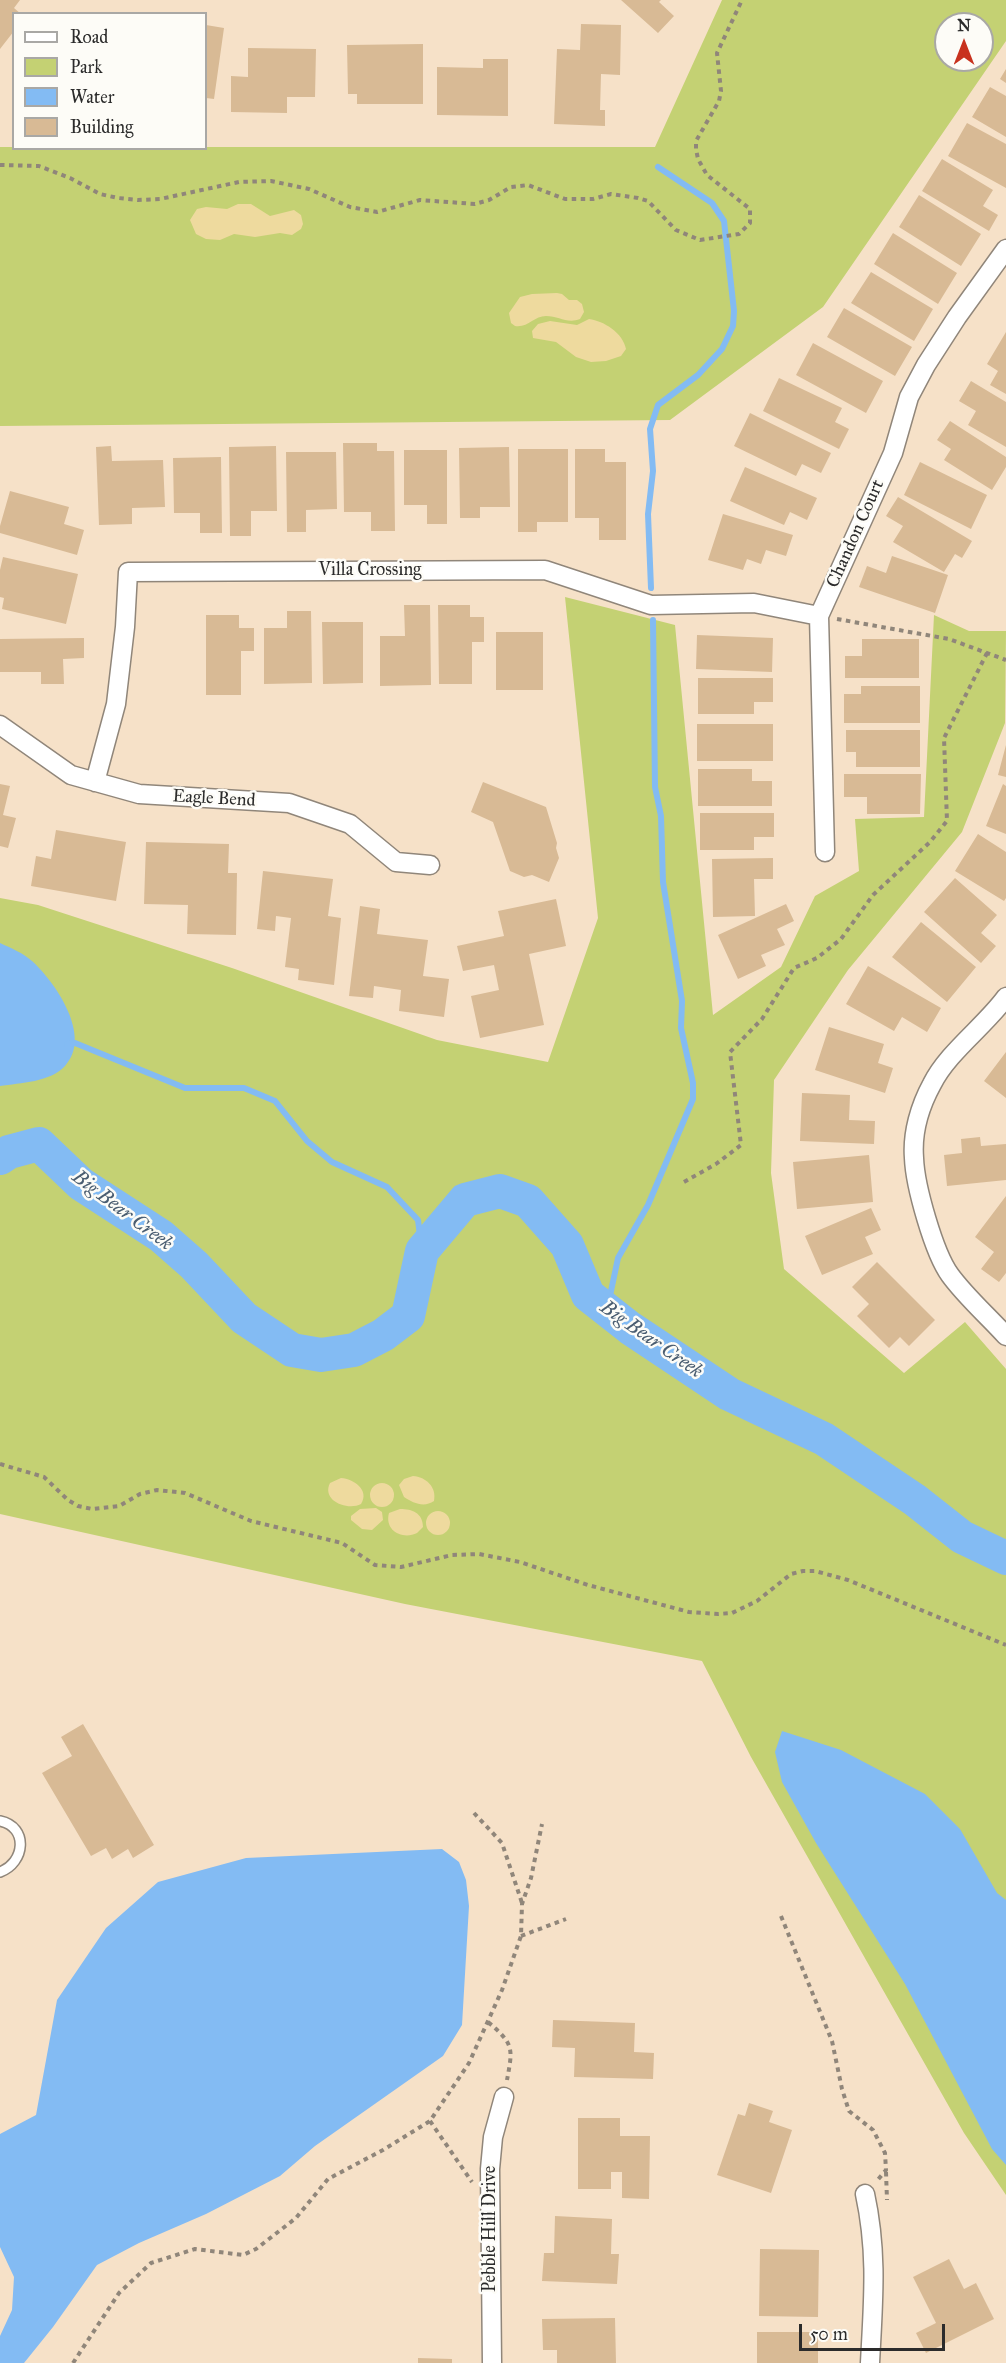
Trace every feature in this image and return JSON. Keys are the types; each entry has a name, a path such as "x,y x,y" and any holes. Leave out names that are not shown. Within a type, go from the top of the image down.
{"street":[{"name":"Chandon Court","path":"825,852 819,616 893,453 909,397 957,316 1006,249"},
{"name":"Villa Crossing","path":"95,782 116,704 125,627 128,572 545,570 651,604 754,603 819,616"},
{"name":"Eagle Bend","path":"0,725 71,775 139,794 290,803 350,824 396,862 430,865"},
{"path":"1006,997 997,1010 966,1040 932,1082 917,1119 914,1158 932,1239 949,1275 1006,1335"},
{"name":"Pebble Hill Drive","path":"492,2363 490,2169 493,2137 504,2097"},
{"path":"866,2194 873,2227 875,2262 870,2363"}],"lane":[{"path":"0,1821 12,1827 18,1834 20,1853 10,1868 0,1872"}],"path":[{"path":"0,165 39,166 70,178 100,194 118,198 160,199 230,184 271,181 309,189 350,207 377,212 420,200 475,204 489,200 511,187 528,185 565,199 593,199 611,195 648,201 676,230 700,240 739,234 750,223 750,209 708,176 698,159 696,141 719,101 721,79 717,53 742,0"},
{"path":"819,616 949,639 1006,660"},
{"path":"684,1182 717,1164 741,1145 730,1052 762,1019 794,968 817,958 841,939 873,895 930,842 947,821 944,738 987,653"},
{"path":"0,1464 44,1477 68,1500 78,1506 92,1509 119,1506 140,1494 157,1490 185,1493 251,1521 342,1543 375,1565 401,1567 452,1555 479,1554 520,1562 588,1585 689,1612 718,1614 732,1612 757,1601 791,1574 815,1571 848,1580 1006,1645"},
{"path":"474,1813 502,1843 522,1904"},
{"path":"73,2363 119,2293 151,2264 195,2249 243,2255 256,2249 296,2218 328,2179 383,2150 430,2121 470,2063 521,1936 522,1904 531,1878 542,1824"},
{"path":"781,1916 832,2041 849,2111 873,2130 885,2153 886,2170 866,2194"},
{"path":"521,1936 566,1919"},
{"path":"488,2022 502,2034 512,2053 504,2097"},
{"path":"430,2121 490,2210"}],"green space":[{"path":"722,0 1006,0 1006,41 994,58 994,12 934,12 934,72 985,72 823,307 670,420 0,426 0,147 12,147 12,150 207,150 207,147 655,147"},
{"path":"565,597 675,625 713,1015 781,967 815,896 859,871 855,819 924,817 934,615 969,631 1006,631 1005,723 962,832 848,970 774,1080 771,1173 784,1269 904,1373 965,1322 1006,1369 1006,2195 964,2133 751,1757 702,1661 405,1604 0,1514 0,898 38,905 232,968 437,1040 548,1062 598,918"}],"sand":[{"path":"238,204 251,204 270,216 294,210 301,215 303,224 301,229 292,235 280,233 255,237 234,234 220,240 206,239 196,234 190,220 197,209 206,207 227,209"},
{"path":"557,293 582,304 584,312 580,319 571,321 546,316 520,326 511,323 509,313 520,297"},
{"path":"589,319 607,325 617,333 626,349 621,356 606,361 591,362 576,357 556,342 533,338 532,331 538,324 550,321 577,325"},
{"path":"413,1476 422,1478 430,1484 434,1491 434,1501 422,1504 404,1497 399,1485 404,1479"},
{"path":"341,1478 359,1486 364,1494 361,1504 343,1505 332,1499 328,1489 330,1483"},
{"path":"382,1483 387,1484 393,1490 393,1500 387,1506 382,1507 377,1506 371,1500 370,1495 371,1490 377,1484"},
{"path":"376,1508 382,1512 383,1520 372,1530 362,1529 351,1520 351,1516 360,1509"},
{"path":"400,1509 413,1511 419,1515 423,1527 417,1533 401,1534 389,1525 389,1513"},
{"path":"438,1511 447,1514 450,1523 447,1532 438,1535 429,1532 426,1523 429,1514"}],"water":[{"path":"0,943 28,958 51,982 68,1010 75,1040 73,1054 59,1071 44,1079 0,1086"},
{"path":"782,1731 841,1750 925,1794 960,1829 997,1893 1006,1900 1006,2165 992,2149 905,1984 816,1843 782,1782 775,1752"},
{"path":"442,1849 459,1862 466,1880 469,1906 462,2025 443,2056 315,2146 280,2176 206,2214 139,2243 97,2265 24,2363 0,2363 0,2336 12,2310 14,2277 0,2247 0,2134 36,2115 57,2000 106,1928 158,1882 246,1858"}],"building":[{"path":"0,0 20,0 14,8 19,12 12,12 12,34 0,49"},
{"path":"621,0 661,0 659,2 674,16 658,33"},
{"path":"581,24 621,25 620,75 601,74 600,110 605,110 605,126 554,124 557,49 580,50"},
{"path":"207,25 224,28 214,99 207,98"},
{"path":"423,44 423,104 357,104 357,94 348,94 347,45"},
{"path":"248,48 316,49 315,97 287,97 287,113 231,112 231,76 248,77"},
{"path":"483,59 508,59 508,116 437,115 437,67 483,68"},
{"path":"1006,69 1006,83 1000,79"},
{"path":"990,87 1006,96 1006,137 972,117"},
{"path":"967,123 1006,144 1006,188 948,156"},
{"path":"942,159 993,190 983,206 998,215 989,231 922,191"},
{"path":"919,195 981,234 961,266 899,227"},
{"path":"893,233 957,273 938,304 874,264"},
{"path":"871,272 933,309 914,341 851,303"},
{"path":"844,308 912,347 895,376 827,337"},
{"path":"1006,332 1006,394 990,385 998,371 987,364"},
{"path":"813,343 883,381 866,413 796,375"},
{"path":"779,378 842,408 835,422 849,429 839,449 763,411"},
{"path":"971,381 1006,402 1006,447 968,425 976,411 959,401"},
{"path":"750,413 831,453 821,473 802,464 796,476 734,446"},
{"path":"950,421 1006,457 1006,467 992,490 944,460 951,449 937,440"},
{"path":"343,443 377,443 377,451 394,451 395,531 371,531 371,512 344,512"},
{"path":"111,446 112,461 163,460 165,507 132,508 132,524 99,525 96,447"},
{"path":"276,446 277,511 251,511 251,536 230,536 229,447"},
{"path":"509,447 510,507 480,507 480,518 460,518 459,448"},
{"path":"518,449 568,449 568,522 537,522 537,532 518,532"},
{"path":"575,449 605,449 605,462 626,462 626,540 599,540 599,518 575,518"},
{"path":"404,450 447,450 447,524 427,524 427,505 404,505"},
{"path":"286,452 336,452 337,509 306,510 306,532 287,532"},
{"path":"221,457 222,533 200,533 200,513 174,513 173,458"},
{"path":"920,462 987,495 971,529 904,495"},
{"path":"745,467 817,498 807,520 790,512 784,525 730,501"},
{"path":"10,491 69,507 64,524 84,530 77,555 0,533"},
{"path":"898,497 972,541 962,558 955,554 944,572 893,542 903,526 886,516"},
{"path":"723,514 793,535 786,556 766,550 761,564 747,559 743,570 708,560"},
{"path":"892,556 948,575 935,613 859,587 867,566 886,573"},
{"path":"3,557 78,574 66,624 2,609 4,598 0,597 0,570"},
{"path":"404,605 430,605 431,685 380,686 380,636 405,636"},
{"path":"438,605 470,605 470,617 484,617 484,642 472,642 472,684 439,684"},
{"path":"287,611 311,611 312,683 264,684 264,628 287,628"},
{"path":"206,615 239,615 239,628 254,628 254,651 241,651 241,695 206,695"},
{"path":"322,622 363,622 363,683 323,684"},
{"path":"496,632 543,632 543,690 496,690"},
{"path":"697,635 773,638 772,672 696,669"},
{"path":"84,638 84,658 63,659 64,684 41,684 41,672 0,672 0,639"},
{"path":"862,639 919,639 919,678 845,678 845,656 862,656"},
{"path":"698,678 773,678 773,702 754,702 754,714 698,714"},
{"path":"861,686 920,686 920,723 844,723 844,694 861,694"},
{"path":"697,724 773,724 773,761 697,761"},
{"path":"846,730 920,730 920,767 856,767 856,752 846,752"},
{"path":"1006,745 1006,777 998,775"},
{"path":"698,769 752,769 752,781 772,781 772,806 698,806"},
{"path":"844,774 921,774 920,814 867,814 867,797 844,797"},
{"path":"483,782 546,807 559,858 549,882 532,875 524,877 510,871 493,822 471,812"},
{"path":"0,784 10,786 3,815 16,818 8,848 0,846"},
{"path":"1003,784 1006,786 1006,834 986,826"},
{"path":"700,813 774,813 774,837 754,837 754,850 700,850"},
{"path":"56,830 126,842 116,901 31,886 36,856 51,859"},
{"path":"978,834 1006,852 1006,898 1004,901 955,871"},
{"path":"146,842 229,844 228,873 237,873 236,935 187,934 188,905 144,904"},
{"path":"773,858 773,879 754,879 755,916 713,917 712,859"},
{"path":"263,871 333,879 328,916 341,918 334,985 298,980 299,969 285,967 291,918 276,916 275,931 257,929"},
{"path":"955,878 997,915 981,933 996,946 981,963 924,912"},
{"path":"556,899 566,946 529,954 544,1025 480,1038 471,996 499,990 494,965 463,971 457,946 504,936 498,911"},
{"path":"786,904 794,921 777,929 785,945 761,955 766,966 738,979 718,935"},
{"path":"360,906 380,909 377,934 428,940 423,976 449,979 444,1017 399,1011 401,990 374,986 373,998 349,996"},
{"path":"921,922 976,967 947,1002 892,957"},
{"path":"868,966 941,1008 927,1032 902,1017 894,1031 846,1004"},
{"path":"829,1027 884,1044 878,1063 893,1068 885,1093 815,1070"},
{"path":"1006,1052 1006,1098 984,1081"},
{"path":"802,1093 850,1095 849,1120 875,1121 874,1144 800,1141"},
{"path":"980,1137 981,1146 1006,1144 1006,1180 947,1186 944,1155 962,1153 961,1139"},
{"path":"869,1155 873,1202 797,1209 793,1162"},
{"path":"1006,1196 1006,1273 999,1282 981,1269 994,1252 975,1237"},
{"path":"871,1208 881,1230 865,1237 873,1254 822,1275 805,1236"},
{"path":"877,1262 935,1320 909,1346 900,1337 889,1348 857,1316 869,1304 852,1287"},
{"path":"83,1724 154,1845 133,1858 128,1849 112,1859 106,1848 91,1856 42,1773 72,1756 61,1737"},
{"path":"553,2020 635,2023 634,2052 654,2053 653,2079 574,2077 575,2048 552,2047"},
{"path":"749,2103 773,2111 769,2122 792,2130 771,2193 717,2175 738,2114 745,2116"},
{"path":"578,2118 620,2118 620,2136 650,2136 649,2199 622,2198 622,2172 611,2172 611,2189 578,2189"},
{"path":"555,2216 612,2219 611,2254 619,2254 617,2284 542,2281 544,2253 554,2253"},
{"path":"760,2249 819,2250 818,2317 759,2316"},
{"path":"949,2259 964,2289 976,2283 994,2319 926,2353 916,2333 936,2323 913,2277"},
{"path":"615,2318 616,2363 557,2363 557,2350 543,2350 542,2319"},
{"path":"757,2332 818,2332 818,2363 757,2363"},
{"path":"418,2358 452,2359 452,2363 418,2363"}],"waterway":[{"path":"651,588 648,514 653,471 650,429 658,405 698,375 722,349 733,326 734,311 724,221 712,203 658,167"},
{"path":"607,1310 618,1258 648,1205 693,1099 693,1083 681,1028 682,1001 663,882 661,816 655,787 653,620"},
{"path":"67,1044 75,1043 185,1088 244,1088 275,1101 307,1141 332,1162 387,1187 418,1220 422,1251"},
{"name":"Big Bear Creek","path":"0,1158 9,1152 39,1144 81,1184 161,1236 194,1265 244,1318 292,1350 321,1355 354,1350 383,1335 408,1316 422,1251 465,1200 500,1191 528,1201 567,1245 588,1295 630,1328 729,1394 824,1439 915,1500 962,1537 1006,1558"}]}
